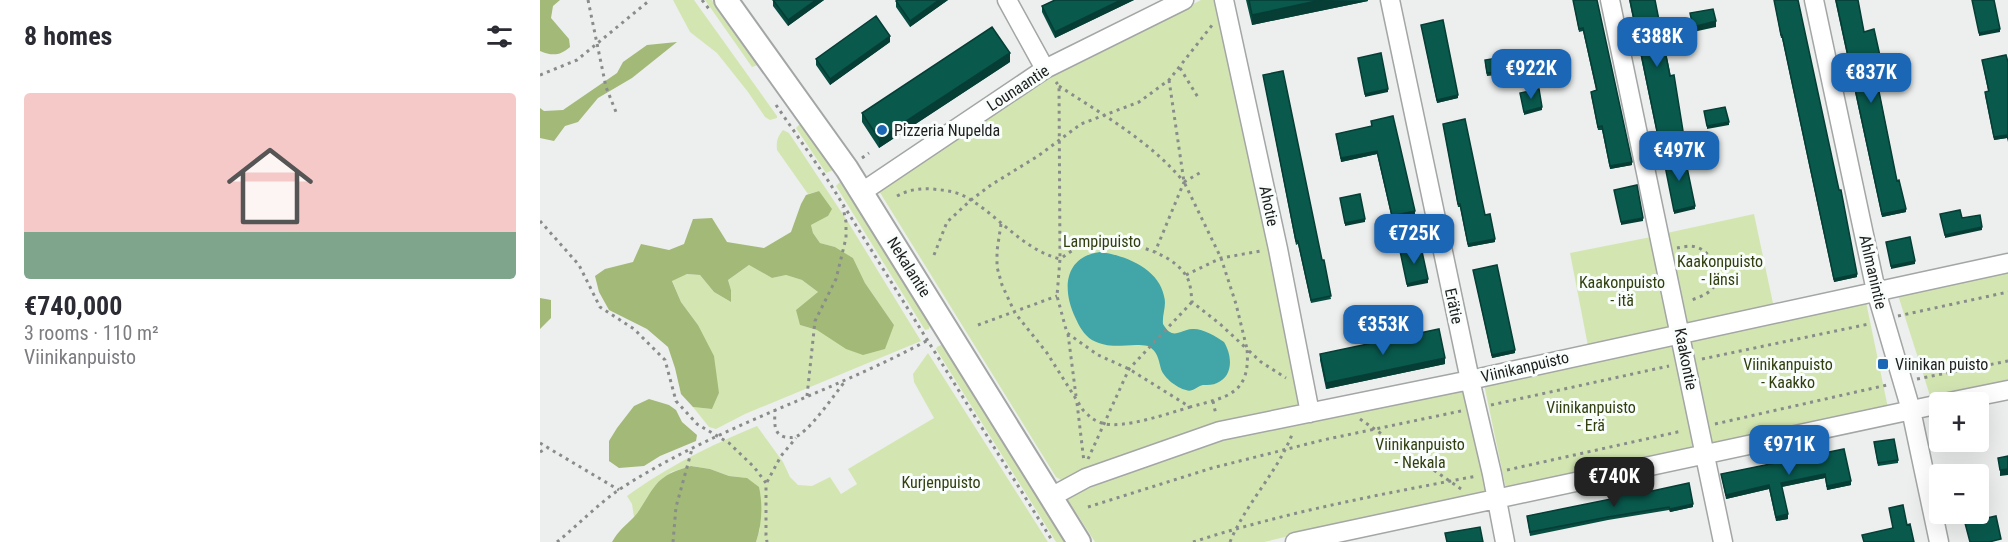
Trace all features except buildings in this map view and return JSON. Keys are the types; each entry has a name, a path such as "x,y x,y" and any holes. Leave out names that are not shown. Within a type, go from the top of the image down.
{"main road":[{"name":"Nekalantie","path":"717,5 827,140 862,192 938,335 1051,497 1079,542"}],"street":[{"path":"1007,0 1045,69"},
{"name":"Lounaantie","path":"862,192 1045,69 1184,0"},
{"name":"Erätie","path":"1390,0 1492,474 1487,500 1505,542"},
{"name":"Kaakontie","path":"1610,0 1723,542"},
{"name":"Ahlmanintie","path":"1814,0 1876,291 1911,410 1939,542"},
{"name":"Ahotie","path":"1225,4 1306,388 1303,414"},
{"name":"Viinikanpuisto","path":"1051,497 1086,478 1220,431 1470,380 2008,263"},
{"path":"1989,394 2008,390"},
{"path":"1295,542 1929,406"}],"path":[{"path":"588,0 606,87 616,112"},
{"path":"540,75 577,60 650,0"},
{"path":"702,0 717,5"},
{"path":"934,255 947,222 971,200 1081,124 1139,102 1169,80 1225,4"},
{"path":"1180,68 1200,99"},
{"path":"1001,224 997,267 1002,285 1015,313 1047,353 1076,399 1091,417 1104,424 1122,424 1154,418 1223,398 1241,386 1248,363 1247,349 1236,304 1221,258 1185,182 1149,146 1059,86 1045,69"},
{"path":"1155,252 1185,182 1169,80"},
{"path":"1059,86 1060,259 1057,296 1067,333 1085,467 1129,369 1192,302 1191,288 1186,275 1172,262 1155,252 1126,244 1094,241 1080,245 1060,259"},
{"path":"775,104 842,204 938,335 1053,542"},
{"path":"1185,182 1203,171"},
{"path":"897,196 912,189 926,188 962,195 1024,243 1046,255 1060,259"},
{"path":"807,396 815,321 833,286 846,238 846,222 842,204"},
{"path":"540,221 579,265 600,307 634,329 665,360 676,401 697,424 729,442 754,467 766,483"},
{"path":"1664,251 1686,246 1698,247 1709,255 1716,269 1716,281 1712,290 1675,305"},
{"path":"1186,275 1221,258 1278,249"},
{"path":"1088,507 1212,468 1286,449 1687,362 1858,328 2008,292"},
{"path":"978,325 1057,296"},
{"path":"1192,302 1221,324 1261,362 1306,388"},
{"path":"1067,333 1098,355 1129,369 1190,407"},
{"path":"557,542 619,490 692,449 938,335"},
{"path":"1193,542 1237,528 1366,497 1492,474 1903,382 2008,361"},
{"path":"767,542 765,535 766,483 781,456 808,427 846,379"},
{"path":"1341,406 1450,481 1487,500"},
{"path":"775,409 774,427 779,435 787,438 797,437"},
{"path":"1230,542 1286,449 1303,414"},
{"path":"540,443 619,490"},
{"path":"540,452 547,448"},
{"path":"673,542 676,507 692,449"}],"green space":[{"path":"540,0 560,0 553,6 551,18 569,39 570,47 559,54 540,51"},
{"path":"673,0 694,0 777,118 770,120 765,117 717,53 690,32"},
{"path":"705,0 712,0 758,65 752,67"},
{"name":"Lampipuisto","path":"1201,0 1218,0 1301,396 1298,404 1291,408 1061,480 1056,477 879,191 1059,72"},
{"path":"677,42 632,78 598,98 578,122 565,126 554,141 540,138 540,108 544,111 563,110 617,73 623,62 647,45"},
{"path":"800,124 833,170 826,173 796,128"},
{"path":"783,130 789,133 848,222 921,341 745,414 716,429 709,427 693,407 712,409 719,393 698,325 681,302 672,280 687,274 700,275 714,292 731,302 728,280 749,265 772,278 786,275 802,280 818,292 800,325 832,338 894,325 865,283 853,258 835,247 820,243 813,233 811,225 828,216 819,191 808,194 777,150 778,139"},
{"path":"840,182 930,322 929,329 925,330 836,186"},
{"path":"819,191 832,209 828,216 811,225 813,233 820,243 835,247 853,258 865,283 894,325 885,349 863,355 846,349 817,330 800,325 796,310 818,292 802,280 786,275 772,278 749,265 728,280 731,302 714,292 700,275 687,274 672,281 681,302 698,325 714,356 719,393 712,409 693,407 681,394 668,347 647,329 609,310 599,292 595,276 605,269 633,262 641,244 669,250 684,244 693,219 712,218 727,242 764,248 791,232 806,195"},
{"name":"Kaakonpuisto - länsi","path":"1754,214 1774,308 1687,327 1667,233"},
{"name":"Kaakonpuisto - itä","path":"1656,236 1675,330 1588,346 1570,253"},
{"path":"2008,271 2008,384 1967,392 1929,393 1898,295"},
{"path":"540,298 551,300 551,318 540,329"},
{"name":"Viinikanpuisto - Kaakko","path":"1866,302 1888,408 1710,445 1688,339"},
{"name":"Viinikanpuisto - Erä","path":"1676,343 1698,448 1506,489 1484,384"},
{"path":"945,345 1066,542 1056,542 936,349"},
{"name":"Kurjenpuisto","path":"928,353 1048,542 756,542 760,529 747,478 729,476 710,469 692,466 671,472 634,517 632,504 627,496 690,457 757,426 783,462 790,477 798,485 812,486 830,477 841,494 857,484 848,469 934,418 914,382 913,374"},
{"name":"Viinikanpuisto - Nekala","path":"1464,388 1487,496 1367,518 1264,542 1095,542 1066,497 1200,446 1314,419"},
{"path":"649,399 669,405 676,410 682,422 697,435 696,441 660,456 644,466 619,468 609,461 609,441 634,406"},
{"path":"691,466 710,469 729,476 747,478 759,487 761,515 756,542 612,542 637,513 662,478"}],"water":[{"path":"1100,252 1130,260 1155,278 1161,286 1165,300 1163,324 1170,332 1200,330 1224,342 1229,353 1230,365 1223,380 1188,391 1165,376 1156,353 1148,346 1113,346 1099,343 1087,336 1078,324 1068,296 1069,276 1079,260"}],"place":[{"name":"Pizzeria Nupelda","path":"882,130"},
{"name":"Viinikan puisto","path":"1883,364"}]}
